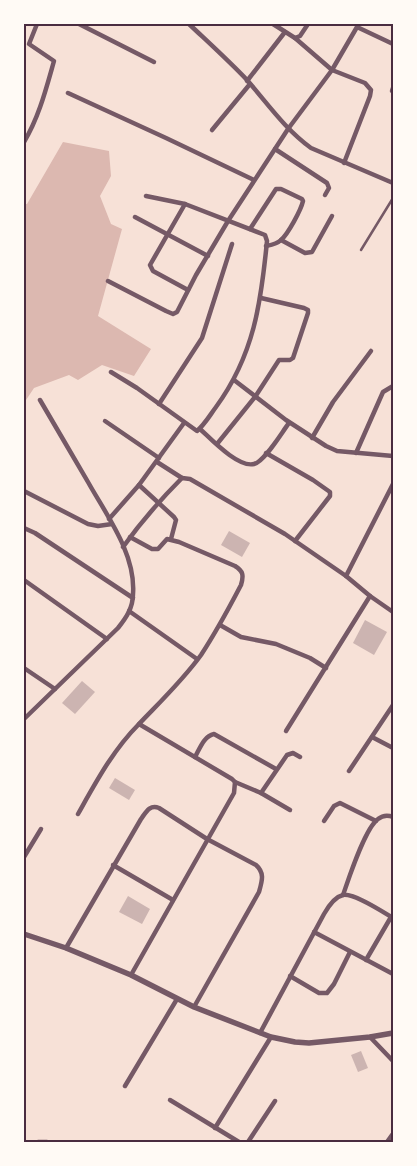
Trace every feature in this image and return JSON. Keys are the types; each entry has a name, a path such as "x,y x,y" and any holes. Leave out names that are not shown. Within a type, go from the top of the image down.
{"street":[{"path":"24,142 45,93 54,61 29,44 37,24"},
{"path":"79,24 154,62"},
{"path":"189,24 249,83 288,129 310,148 393,183"},
{"path":"273,24 295,38 332,70 365,82 371,90 344,163"},
{"path":"295,38 298,38 308,24"},
{"path":"108,281 172,314 177,312 228,221 274,149 332,70 357,27 393,44"},
{"path":"212,130 249,83 285,32"},
{"path":"68,93 254,180"},
{"path":"274,149 327,183 329,188 325,195"},
{"path":"250,229 278,189 303,201 301,208 281,240 266,246"},
{"path":"146,196 185,204 266,237 261,298 250,341 234,380 200,429"},
{"path":"185,204 151,262 151,268 188,290"},
{"path":"281,240 305,253 312,252 332,216"},
{"path":"135,217 208,256"},
{"path":"159,404 202,338 232,244"},
{"path":"217,444 255,397 279,360 292,360 309,312 304,308 261,298"},
{"path":"312,438 332,402 372,351"},
{"path":"111,372 137,388 184,423 195,430 200,429 231,456 247,463 255,463 266,453 289,422"},
{"path":"234,380 312,438 337,451 393,456"},
{"path":"356,453 383,392 393,386"},
{"path":"24,719 107,639 126,618 133,598 132,574 123,547 112,524 40,400"},
{"path":"105,421 182,478 197,482 295,541 346,576 393,612"},
{"path":"108,518 139,485 184,423"},
{"path":"266,453 330,492 330,496 295,541"},
{"path":"123,547 158,502 182,478"},
{"path":"346,576 393,484"},
{"path":"139,485 176,520 171,539"},
{"path":"24,490 88,524 98,526 112,524"},
{"path":"24,528 35,533 133,598"},
{"path":"78,814 109,759 126,737 177,684 197,659 220,625 243,578 242,572 235,566 171,539 167,539 158,550 152,549 130,537"},
{"path":"24,580 107,639"},
{"path":"286,731 370,596"},
{"path":"129,611 197,659"},
{"path":"220,625 241,637 276,644 310,658 326,668"},
{"path":"24,668 55,689"},
{"path":"349,770 393,705"},
{"path":"139,724 235,782 261,793 290,810"},
{"path":"195,757 208,735 214,734 276,769"},
{"path":"372,737 393,748"},
{"path":"261,793 287,755 293,753 300,757"},
{"path":"131,975 234,793 235,782"},
{"path":"324,821 334,806 340,803 376,821"},
{"path":"66,948 141,819 150,808 155,806 207,839 256,864 261,869 263,876 259,892 194,1007"},
{"path":"343,895 367,834 376,821 385,815 393,817"},
{"path":"24,857 41,829"},
{"path":"113,865 173,900"},
{"path":"260,1033 328,906 334,899 343,895 351,896 392,917 366,960"},
{"path":"314,932 393,974"},
{"path":"24,934 66,948 131,975 194,1007 271,1036 295,1042 309,1043 393,1033"},
{"path":"290,976 319,993 327,993 334,984 350,952"},
{"path":"125,1086 177,999"},
{"path":"215,1128 271,1036"},
{"path":"370,1037 393,1061"},
{"path":"170,1100 238,1142"},
{"path":"248,1142 275,1101"},
{"path":"387,1142 393,1136"},
{"path":"38,1142 47,1142"}],"lane":[{"path":"360,250 393,198"}],"shaded area":[{"path":"63,142 109,151 111,176 100,196 111,224 122,229 98,316 151,349 134,376 102,365 78,380 69,375 34,388 24,403 24,204 27,204"}],"building":[{"path":"229,531 250,543 242,557 221,545"},
{"path":"365,620 387,632 374,655 353,643"},
{"path":"82,681 95,692 75,714 62,703"},
{"path":"115,778 135,790 129,800 109,788"},
{"path":"128,896 150,909 142,924 119,912"},
{"path":"361,1051 368,1068 358,1072 351,1055"}]}
